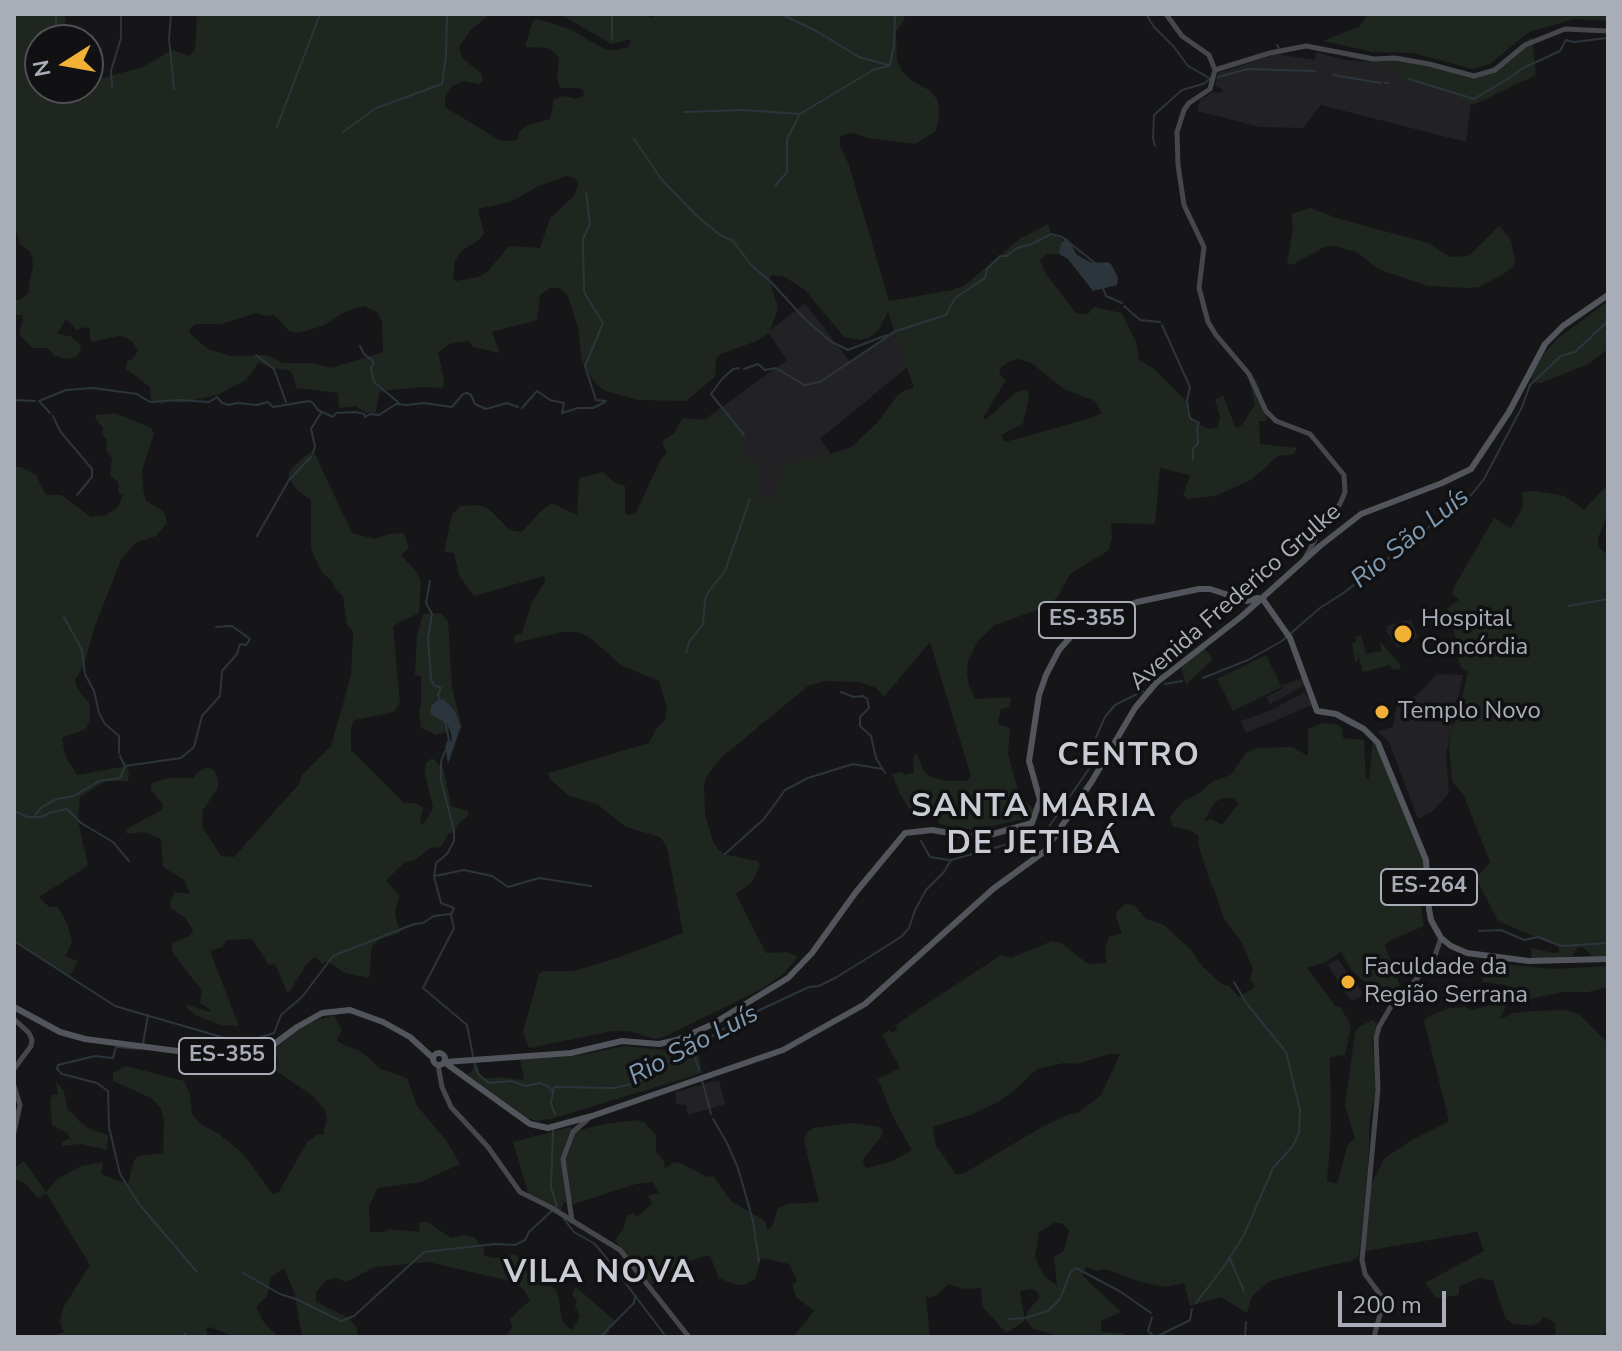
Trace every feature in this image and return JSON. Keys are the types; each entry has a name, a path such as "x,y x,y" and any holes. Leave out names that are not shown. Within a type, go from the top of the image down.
{"main road":[{"name":"Avenida Frederico Grulke","path":"440,1059 530,1124 548,1128 592,1116 777,1052 801,1042 865,1004 993,889 1045,851 1146,693 1369,509 1442,483 1471,469 1509,412 1545,344 1563,326 1608,295"},
{"name":"ES-355","path":"14,1007 60,1032 85,1039 216,1056 254,1055 314,1017 350,1010 383,1022 440,1059 454,1061 571,1053 622,1041 667,1043 711,1025 788,978 812,953 905,833 932,830 979,838 1032,823 1040,800 1029,761 1039,695 1059,650 1083,623 1137,602 1199,589 1219,591 1241,600 1262,598"},
{"name":"ES-264","path":"1262,598 1288,635 1317,711 1336,714 1364,729 1378,743 1426,860 1431,920 1441,938 1467,953 1529,961 1608,959"},
{"path":"1241,600 1246,612"}],"street":[{"path":"1166,14 1182,36 1209,55 1215,70 1212,85 1189,103 1178,124 1177,142 1184,205 1204,247 1199,288 1208,322 1249,374 1270,415 1276,421 1310,434 1344,475 1345,492 1340,504 1325,521 1304,561"},
{"path":"1215,70 1270,53 1306,46 1374,59 1395,58 1429,64 1474,76 1495,70 1531,42 1565,29 1608,31"},
{"path":"1374,1337 1383,1303 1365,1274 1362,1260 1378,1089 1376,1038 1390,1008 1433,961 1441,938"},
{"path":"14,1019 32,1040 14,1069"},
{"path":"440,1059 442,1087 451,1107 488,1147 515,1187 525,1196 550,1207 620,1250 689,1337"},
{"path":"14,1086 20,1105 14,1132"},
{"path":"572,1221 563,1159 573,1132 592,1116"}],"shaded area":[{"path":"14,14 64,14 66,22 24,24 24,104 104,104 104,78 143,67 172,50 190,56 195,49 197,14 490,14 470,31 459,47 462,58 481,73 483,82 464,81 451,87 445,97 445,107 501,141 511,141 518,139 519,132 527,125 550,119 554,99 584,96 583,90 578,88 560,88 557,76 559,58 554,52 547,48 525,47 533,20 539,19 572,30 604,49 616,50 629,47 631,39 611,44 560,14 645,14 651,18 658,14 905,14 896,31 897,61 903,73 931,91 938,101 936,131 915,144 852,133 840,136 840,146 849,165 889,301 965,285 1021,238 1048,224 1051,233 1063,240 1059,254 1047,254 1040,260 1046,274 1076,313 1088,314 1094,307 1122,313 1136,342 1139,360 1154,369 1187,402 1187,413 1193,422 1210,429 1218,427 1220,417 1215,400 1223,395 1234,424 1237,428 1243,424 1255,404 1249,380 1256,379 1267,421 1259,421 1260,444 1297,448 1294,454 1278,456 1251,480 1215,496 1188,499 1183,495 1190,475 1160,468 1155,524 1111,523 1109,550 1070,574 1058,596 1048,606 995,625 978,641 968,661 969,686 975,699 1011,697 1010,707 1001,709 998,724 1010,728 1008,754 1018,790 1015,795 1035,811 1029,818 979,829 960,829 939,824 935,815 912,813 900,794 892,774 914,773 916,752 930,777 967,781 971,776 930,642 884,697 876,688 859,682 825,681 808,686 722,757 704,784 705,814 713,842 727,855 758,861 760,865 752,882 736,894 766,953 787,952 798,957 783,974 764,988 664,1037 655,1039 629,1031 613,1031 529,1048 523,1032 539,974 543,971 574,971 683,933 667,847 660,837 626,827 597,804 569,796 550,779 548,773 649,743 656,729 665,721 667,709 659,681 622,666 589,637 577,632 562,632 514,643 514,636 522,633 532,602 545,581 544,576 474,596 459,575 454,553 444,552 452,514 461,506 488,508 510,530 522,532 552,503 577,515 579,478 603,472 615,483 625,486 625,513 636,512 661,459 667,453 662,442 674,433 682,418 707,420 723,410 741,434 748,461 756,460 756,465 760,466 760,498 777,499 781,466 800,459 820,458 851,447 877,423 897,396 914,388 888,312 878,331 868,338 844,337 805,290 783,276 773,275 770,281 778,309 769,333 720,354 716,360 715,377 686,401 638,400 605,391 595,383 582,362 578,328 568,296 562,289 551,287 540,295 537,320 492,332 500,353 473,347 469,341 450,344 438,352 443,388 382,391 376,412 366,413 356,406 339,408 338,393 296,388 292,373 288,370 259,362 246,380 217,395 162,404 151,400 150,387 126,369 127,361 133,359 138,351 133,342 125,337 93,342 90,340 90,329 76,330 66,319 57,334 70,336 80,344 81,350 76,357 66,359 55,356 48,348 32,348 19,334 23,319 22,315 14,315 14,300 20,300 28,293 33,265 31,253 20,244 14,224","holes":["566,176 575,178 578,185 574,196 550,218 540,248 509,246 487,272 456,281 453,278 455,260 484,233 478,209 510,202","364,306 378,313 382,322 383,352 331,368 314,363 282,363 266,355 230,356 208,349 189,330 195,324 222,324 256,313 274,315 289,331 299,333","1018,359 1031,363 1064,389 1095,401 1102,413 1005,442 1001,435 1023,424 1029,397 1027,390 1016,392 987,419 984,416 1006,380 999,374 1001,368"]},
{"path":"1368,14 1608,14 1608,21 1574,19 1529,32 1490,64 1472,69 1413,53 1373,52 1323,41 1360,26"},
{"path":"1532,37 1534,76 1473,105 1447,92 1401,78 1403,72 1396,67 1350,58 1350,53 1402,57 1472,75 1487,72"},
{"path":"1316,52 1345,60 1390,63 1474,81 1466,142 1321,105 1303,128 1260,127 1197,111 1200,100 1213,92 1221,93 1222,89 1215,86 1218,73 1277,54 1315,60"},
{"path":"1310,208 1428,243 1451,257 1467,256 1499,226 1511,240 1515,261 1505,273 1479,287 1469,288 1428,286 1378,269 1356,252 1334,246 1324,247 1292,265 1287,263 1293,228 1291,214"},
{"path":"1067,238 1077,255 1092,263 1111,264 1118,278 1117,285 1093,291 1068,259 1059,254 1061,243"},
{"path":"1608,301 1608,349 1588,364 1541,383 1532,382 1531,376 1542,356 1557,339"},
{"path":"805,303 850,362 899,326 922,355 820,439 835,459 762,513 701,422 787,360 768,332"},
{"path":"115,413 151,428 154,434 142,470 143,488 146,501 164,512 167,523 156,536 135,543 121,560 95,626 84,665 75,680 77,688 90,704 90,721 86,729 62,738 65,755 77,775 127,766 129,775 128,781 106,781 80,797 78,820 88,866 39,897 49,907 57,906 67,923 72,942 65,956 78,961 69,978 14,940 14,467 36,475 46,495 61,495 91,517 106,515 118,507 123,495 119,494 118,482 110,476 112,459 106,450 107,439 95,418 96,415"},
{"path":"313,450 352,533 375,539 404,533 409,548 401,555 421,581 419,613 393,626 400,703 394,712 355,720 351,727 351,750 404,803 423,807 420,823 423,825 433,808 425,774 426,763 432,758 444,770 451,806 468,811 469,815 454,832 448,834 441,847 430,848 415,860 405,862 386,880 399,895 395,914 400,933 380,939 372,946 369,978 345,973 327,961 323,964 315,957 306,965 288,994 275,964 269,965 252,939 227,940 222,947 210,951 239,1026 221,1025 197,1016 187,1008 187,1005 210,1012 200,1003 202,991 172,952 172,944 191,935 193,930 185,918 171,908 170,901 175,892 190,894 184,880 163,867 161,839 144,832 127,834 126,829 162,810 163,805 151,790 151,783 169,778 194,778 196,773 208,767 214,770 218,788 203,810 202,826 221,856 234,857 299,784 302,775 331,746 351,675 353,631 347,625 343,596 323,574 311,549 311,500 295,488 289,478 289,472"},
{"path":"1608,484 1608,514 1598,546 1608,556 1608,958 1595,958 1582,947 1577,948 1568,963 1532,963 1531,948 1554,953 1559,952 1559,947 1498,921 1476,878 1490,862 1464,796 1452,781 1451,730 1458,716 1468,671 1461,668 1447,608 1459,600 1452,594 1454,587 1494,518 1511,528 1523,507 1522,492 1565,496 1584,510"},
{"path":"441,613 448,621 452,688 462,728 455,711 444,699 436,716 447,724 450,731 436,735 421,728 421,676 415,675 417,636 423,614"},
{"name":"Hospital Concórdia","path":"1411,619 1418,637 1398,648 1386,631 1387,626"},
{"path":"1361,635 1366,654 1381,651 1380,641 1401,669 1392,670 1390,665 1363,672 1358,654 1355,662 1352,644 1356,642 1355,637"},
{"path":"1203,646 1213,659 1186,685 1181,665"},
{"path":"1266,655 1282,687 1233,711 1217,679"},
{"path":"1437,674 1463,675 1446,754 1449,793 1433,811 1418,819 1389,742 1377,731 1393,727 1397,701 1408,700 1418,694"},
{"path":"1303,678 1305,685 1270,704 1266,697 1282,689 1283,685"},
{"path":"1305,692 1312,705 1246,733 1241,721"},
{"path":"444,699 455,711 461,726 448,764 445,746 452,739 450,730 447,724 431,714 431,707 436,701"},
{"path":"1323,723 1336,724 1342,728 1343,738 1364,740 1366,779 1369,778 1373,739 1380,750 1425,870 1421,909 1424,926 1389,941 1385,946 1402,991 1377,1005 1369,1000 1365,995 1365,982 1351,970 1341,952 1324,963 1307,968 1336,1007 1340,1006 1351,1026 1345,1055 1330,1057 1331,1131 1327,1181 1337,1184 1348,1144 1355,1139 1345,1105 1355,1032 1373,1020 1377,1024 1372,1042 1377,1082 1370,1119 1359,1256 1352,1261 1270,1281 1252,1296 1247,1313 1221,1297 1190,1306 1184,1283 1165,1287 1105,1269 1097,1271 1086,1267 1082,1275 1121,1312 1101,1321 1101,1332 1123,1333 1126,1337 1063,1337 1033,1329 1026,1320 1027,1312 1039,1298 1038,1292 1032,1289 1020,1291 1025,1321 1006,1333 982,1306 981,1288 964,1289 948,1284 938,1294 929,1298 926,1296 930,1337 793,1337 814,1311 796,1297 793,1284 797,1281 789,1264 761,1258 755,1279 745,1285 736,1285 719,1278 710,1256 700,1257 674,1268 652,1285 615,1241 627,1216 633,1213 637,1217 652,1204 648,1196 659,1193 653,1182 636,1184 574,1204 564,1202 561,1210 556,1211 530,1199 513,1142 570,1127 576,1131 637,1120 645,1123 656,1135 656,1152 664,1161 665,1169 679,1162 707,1177 713,1176 731,1201 765,1221 767,1230 772,1227 778,1208 787,1204 819,1202 804,1141 807,1132 814,1128 852,1123 883,1130 882,1136 864,1158 866,1168 890,1162 912,1150 893,1117 878,1079 900,1068 882,1035 889,1030 893,1033 897,1029 895,1026 1001,955 1011,958 1052,941 1061,943 1088,964 1107,963 1105,948 1109,937 1122,933 1116,917 1117,911 1125,904 1134,905 1146,919 1164,925 1191,950 1203,967 1239,997 1255,987 1250,979 1253,969 1242,943 1224,919 1198,843 1199,836 1190,830 1173,827 1170,817 1182,802 1213,781 1231,775 1246,753 1257,748 1293,747 1308,756 1308,729","holes":["1224,798 1239,803 1222,825 1211,819 1204,821 1215,802","1120,1054 1101,1095 1078,1113 1040,1128 963,1174 956,1174 936,1146 933,1127 998,1102 1037,1069 1064,1063 1076,1064","1054,1223 1061,1223 1069,1230 1064,1251 1054,1257 1057,1286 1044,1276 1035,1257 1039,1232"]},
{"name":"Faculdade da Região Serrana","path":"1338,959 1363,994 1355,1000 1352,1001 1346,994 1328,965"},
{"path":"1482,962 1553,969 1608,966 1608,987 1529,999 1505,985 1483,982"},
{"path":"1496,1001 1508,1002 1499,1020 1513,1013 1534,1011 1564,1010 1579,1014 1608,1043 1608,1328 1602,1337 1556,1337 1555,1323 1544,1317 1531,1326 1511,1323 1505,1317 1493,1281 1481,1278 1459,1286 1459,1295 1436,1298 1425,1283 1484,1251 1477,1232 1365,1251 1371,1185 1384,1159 1410,1141 1449,1121 1424,1021 1449,1008 1466,1007 1472,1010 1495,1004"},
{"path":"334,1015 342,1031 338,1042 362,1052 380,1069 407,1078 417,1106 446,1140 460,1164 421,1182 378,1188 369,1206 370,1232 390,1229 419,1232 420,1222 428,1222 451,1238 474,1237 484,1250 484,1256 496,1258 515,1254 555,1289 562,1320 571,1330 580,1317 575,1306 577,1301 572,1294 576,1287 615,1321 608,1328 610,1332 602,1337 505,1337 512,1328 510,1319 530,1300 523,1289 514,1282 428,1262 375,1267 346,1282 336,1278 327,1280 316,1292 316,1302 349,1318 359,1337 302,1337 294,1292 284,1268 271,1277 267,1296 256,1307 263,1321 278,1337 235,1337 210,1327 206,1329 208,1337 48,1337 64,1332 60,1323 63,1308 90,1265 46,1193 38,1198 26,1184 14,1178 14,1168 24,1161 46,1192 57,1179 81,1166 103,1162 101,1174 128,1184 134,1160 139,1156 163,1153 164,1121 161,1108 151,1098 113,1081 113,1073 126,1066 184,1081 190,1094 192,1114 202,1125 219,1134 243,1154 273,1194 279,1192 307,1142 318,1134 323,1135 327,1118 325,1110 313,1096 276,1071 278,1062 274,1048 306,1024"},
{"path":"707,1032 712,1042 698,1050 702,1073 551,1119 535,1121 526,1117 467,1074 478,1067 482,1079 498,1077 521,1080 524,1079 520,1059 576,1056 625,1046 664,1050 685,1044"},
{"path":"719,1080 725,1104 688,1115 686,1105 676,1104 675,1092"},
{"path":"56,1082 64,1091 67,1108 80,1122 108,1135 107,1150 80,1144 63,1146 61,1142 70,1138 52,1125 50,1101 52,1095 58,1095"}],"waterway":[{"path":"56,14 56,24"},
{"path":"112,87 111,71 121,38 121,14"},
{"path":"171,14 169,39 174,89"},
{"path":"277,127 320,14"},
{"path":"343,132 376,108 442,84 447,14"},
{"path":"612,14 612,39"},
{"path":"781,14 859,57 888,65"},
{"path":"890,65 895,14"},
{"path":"1146,14 1188,66 1209,78"},
{"path":"1409,79 1474,99 1521,69 1560,51 1566,40 1607,38"},
{"path":"775,186 787,172 787,139 800,114 873,70 889,66"},
{"path":"1218,77 1248,69 1315,71"},
{"path":"1333,75 1381,83"},
{"path":"1155,146 1154,115 1182,90 1203,84 1211,78"},
{"path":"684,112 745,110 799,114"},
{"path":"634,139 662,180 696,215 720,235 733,241 752,266 830,341 848,350 887,335"},
{"path":"586,192 590,224 583,239 584,292 603,323 585,366 596,400 606,401"},
{"path":"744,369 758,364 765,370 776,368 804,385 820,382 896,331 946,315 955,298 985,278 987,269 1000,256 1051,234 1062,237 1095,263"},
{"path":"1103,288 1106,296 1122,303"},
{"path":"1124,306 1140,320 1160,322"},
{"name":"Rio São Luís","path":"1203,678 1248,660 1282,641 1320,608 1472,494 1484,479 1522,407 1530,385 1561,356 1575,352 1608,321"},
{"path":"1162,325 1190,387 1187,400 1189,415 1199,423 1193,460"},
{"path":"360,346 374,362 371,369 374,382 399,403"},
{"path":"256,355 274,369 286,402"},
{"path":"739,368 733,369 722,379 711,394 744,435"},
{"path":"39,401 66,390 93,388 137,394 150,402 209,402 217,397 229,405 268,402 273,407 309,401 318,410 333,417 336,413 356,412 365,417 379,415 396,404 424,403 452,407 467,393 475,404 486,409 507,403 518,407"},
{"path":"522,408 537,391 550,400 564,403 562,413 593,408 605,402"},
{"path":"14,400 35,401"},
{"path":"40,402 50,413"},
{"path":"313,453 315,446 311,429 321,413"},
{"path":"53,416 60,431 92,469 92,477 77,495"},
{"path":"257,536 289,480 311,457"},
{"path":"686,653 689,642 703,624 705,599 725,571 750,499"},
{"path":"430,581 426,603 432,614 428,638 431,679 434,685 441,688 438,695 440,700"},
{"path":"1568,606 1608,599"},
{"path":"64,617 82,650 85,674 94,691 99,713 105,724 119,736 119,753"},
{"path":"125,766 181,758 194,747 202,716 220,696 222,671 237,654 240,644 246,645 250,639 232,626 216,627"},
{"name":"Rio São Luís","path":"1165,684 1182,681"},
{"name":"Rio São Luís","path":"555,1115 551,1103 554,1087 615,1088 638,1082 666,1062 684,1057 736,1021 837,977 901,937 909,928 926,890 951,860 1037,836 1048,828 1091,766 1094,742 1105,717 1115,705 1143,691"},
{"path":"841,692 867,699 869,708 860,717 860,726 871,736 876,758 885,773"},
{"path":"445,722 449,739 447,745"},
{"path":"445,751 441,761 441,780 454,841 447,854 436,863 434,877 441,903 454,908 451,915 454,928 423,988 467,1025 473,1056"},
{"path":"35,815 57,799 74,796 99,781 120,778 125,766 120,756"},
{"path":"725,854 764,819 785,790 808,778 853,764 882,769"},
{"path":"14,815 17,812 27,817 41,817 67,809 81,823 113,842 129,861"},
{"path":"921,841 930,857 949,860"},
{"path":"435,876 464,870 492,876 508,887 539,878 591,886"},
{"name":"Rio São Luís","path":"14,941 115,1006 242,1043 274,1033 281,1015 302,997 333,956 423,923 434,916 450,914"},
{"path":"1479,931 1501,930 1524,940 1538,937 1562,946 1608,943"},
{"path":"1196,1303 1244,1235 1273,1168 1293,1146 1299,1132 1300,1110 1286,1052 1247,1004 1234,982"},
{"path":"143,1044 148,1015"},
{"path":"139,1049 116,1047 113,1058 95,1056 58,1065 57,1069 62,1074 97,1083 108,1091 109,1127 120,1174 139,1204 197,1272"},
{"path":"693,1051 699,1070"},
{"name":"Rio São Luís","path":"474,1062 478,1074 489,1083 512,1081 525,1086 540,1083 553,1093"},
{"path":"702,1080 711,1114"},
{"path":"713,1119 738,1168 753,1221 759,1262"},
{"path":"553,1130 551,1188 557,1206"},
{"path":"243,1273 280,1294 341,1321 354,1316 424,1252 495,1244 515,1245 525,1240 529,1232 557,1206"},
{"path":"564,1219 574,1232 595,1244 664,1334"},
{"path":"1230,1259 1244,1291"},
{"path":"1009,1319 1048,1311 1060,1299 1070,1273 1076,1268 1121,1292 1151,1313"},
{"path":"600,1337 634,1303 635,1297"},
{"path":"1156,1337 1190,1320 1192,1309"},
{"path":"1152,1317 1148,1331 1155,1337"},
{"path":"1245,1337 1246,1322"},
{"path":"185,1333 186,1337"}],"place":[{"name":"Hospital Concórdia","path":"1403,634"},
{"name":"Templo Novo","path":"1382,712"},
{"name":"Faculdade da Região Serrana","path":"1348,982"}],"district":[{"name":"CENTRO","path":"1129,757"},
{"name":"SANTA MARIA DE JETIBÁ","path":"1034,826"},
{"name":"VILA NOVA","path":"600,1274"}]}
